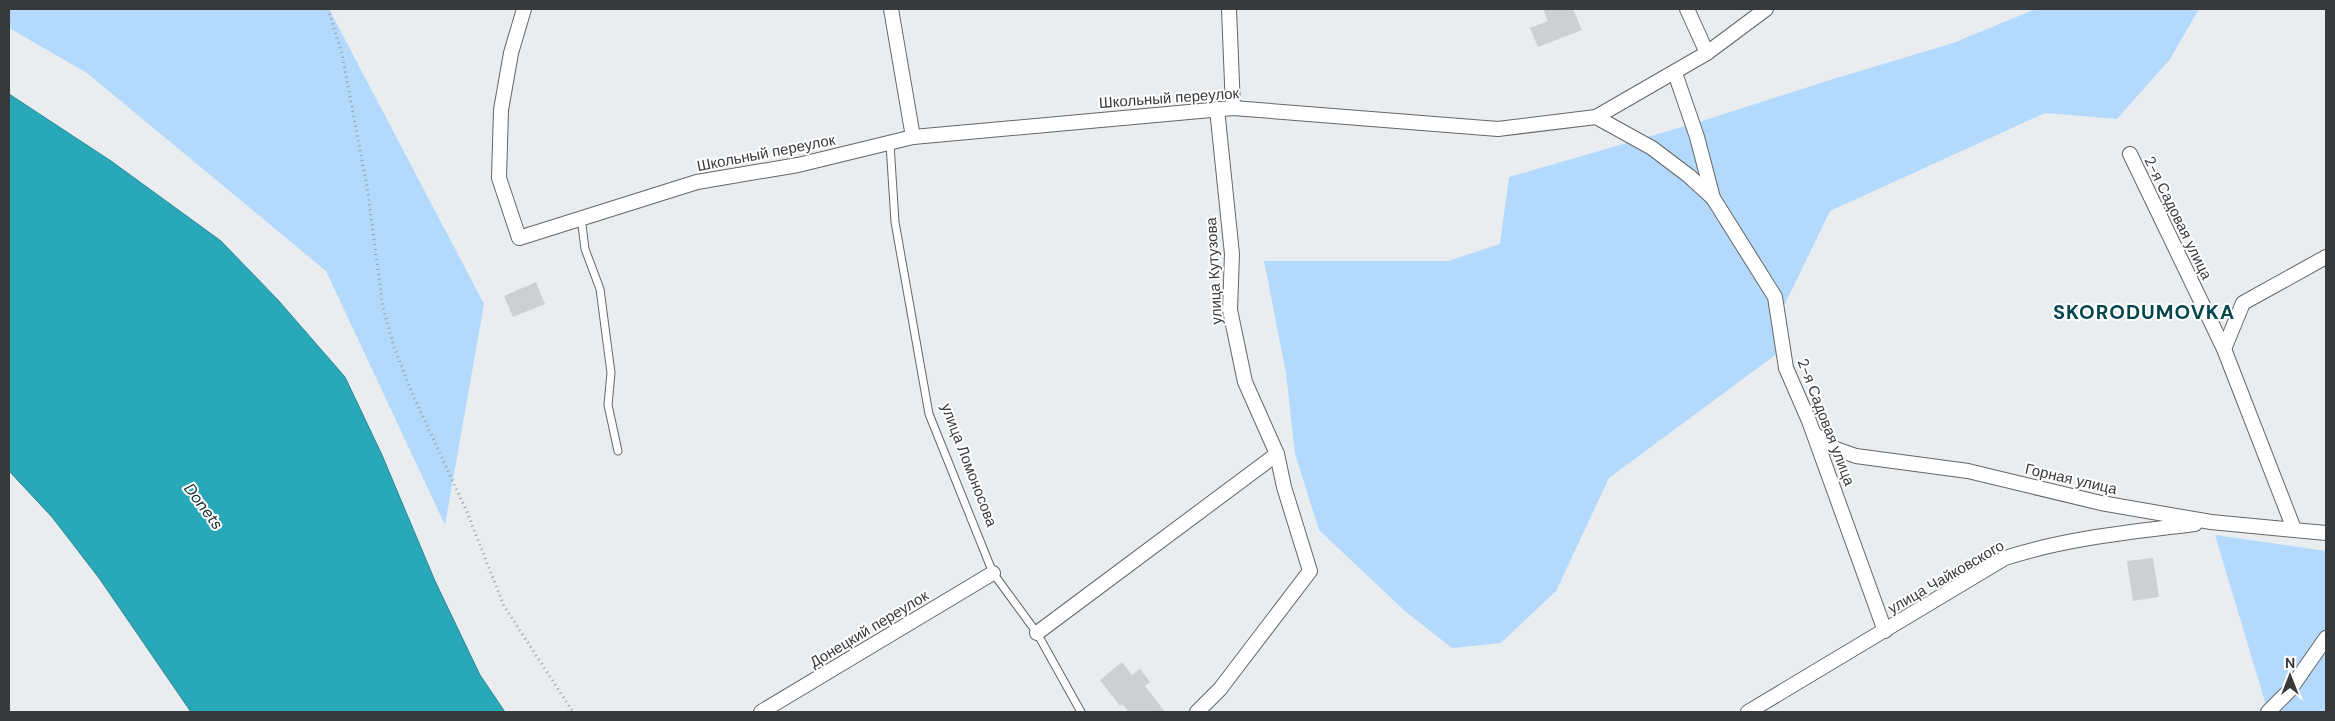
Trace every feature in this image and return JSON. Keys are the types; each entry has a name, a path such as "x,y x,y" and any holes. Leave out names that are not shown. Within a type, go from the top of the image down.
{"street":[{"name":"Школьный переулок","path":"524,9 512,54 502,110 499,178 519,238 697,182 798,166 913,137 1233,108 1498,129 1596,117 1707,53 1766,9"},
{"path":"891,9 913,137"},
{"path":"1229,9 1233,108"},
{"path":"1687,9 1707,53"},
{"path":"1675,73 1697,137 1713,198"},
{"name":"улица Кутузова","path":"1197,712 1220,689 1310,571 1284,487 1277,454 1245,382 1230,310 1232,254 1217,109"},
{"name":"2-я Садовая улица","path":"1596,117 1652,148 1689,176 1713,198 1775,297 1786,368 1814,434 1885,631"},
{"name":"2-я Садовая улица","path":"2130,154 2224,349 2294,529"},
{"path":"2224,349 2243,303 2326,258"},
{"name":"Горная улица","path":"1814,434 1836,449 1856,456 1968,471 2101,504 2211,522 2326,532"},
{"path":"1037,633 1277,454"},
{"name":"улица Чайковского","path":"1748,712 2005,558 2041,546 2092,537 2211,522"},
{"name":"Донецкий переулок","path":"761,712 993,573"},
{"path":"2268,712 2288,691 2326,638"}],"lane":[{"name":"улица Ломоносова","path":"890,144 895,222 929,414 993,573 1037,633 1081,712"},
{"path":"581,217 585,250 601,298 611,374 608,405 618,450"}],"path":[{"path":"328,9 342,54 367,187 383,308 394,347 412,393 467,512 504,606 573,712"}],"shaded area":[{"path":"9,9 329,9 484,304 445,525 326,271 87,73 9,28"},
{"path":"2036,9 2199,9 2170,59 2117,119 2045,113 1830,211 1782,310 1786,347 1609,478 1556,591 1501,643 1452,648 1406,612 1319,530 1295,454 1286,373 1264,261 1448,261 1500,244 1509,177 1699,122 1953,43"},
{"path":"2215,535 2326,551 2326,712 2268,712"}],"water":[{"name":"Donets","path":"9,94 111,161 221,241 278,300 345,377 382,455 435,581 480,675 505,712 191,712 99,578 52,517 9,471"}],"building":[{"path":"1543,9 1573,9 1582,30 1538,47 1530,28 1548,21"},
{"path":"536,282 545,304 513,317 504,296"},
{"path":"2153,558 2159,597 2133,601 2127,561"},
{"path":"1122,662 1132,675 1140,669 1150,682 1145,686 1165,712 1129,712 1122,704 1120,706 1100,680"}],"district":[{"name":"SKORODUMOVKA","path":"2144,312"}]}
